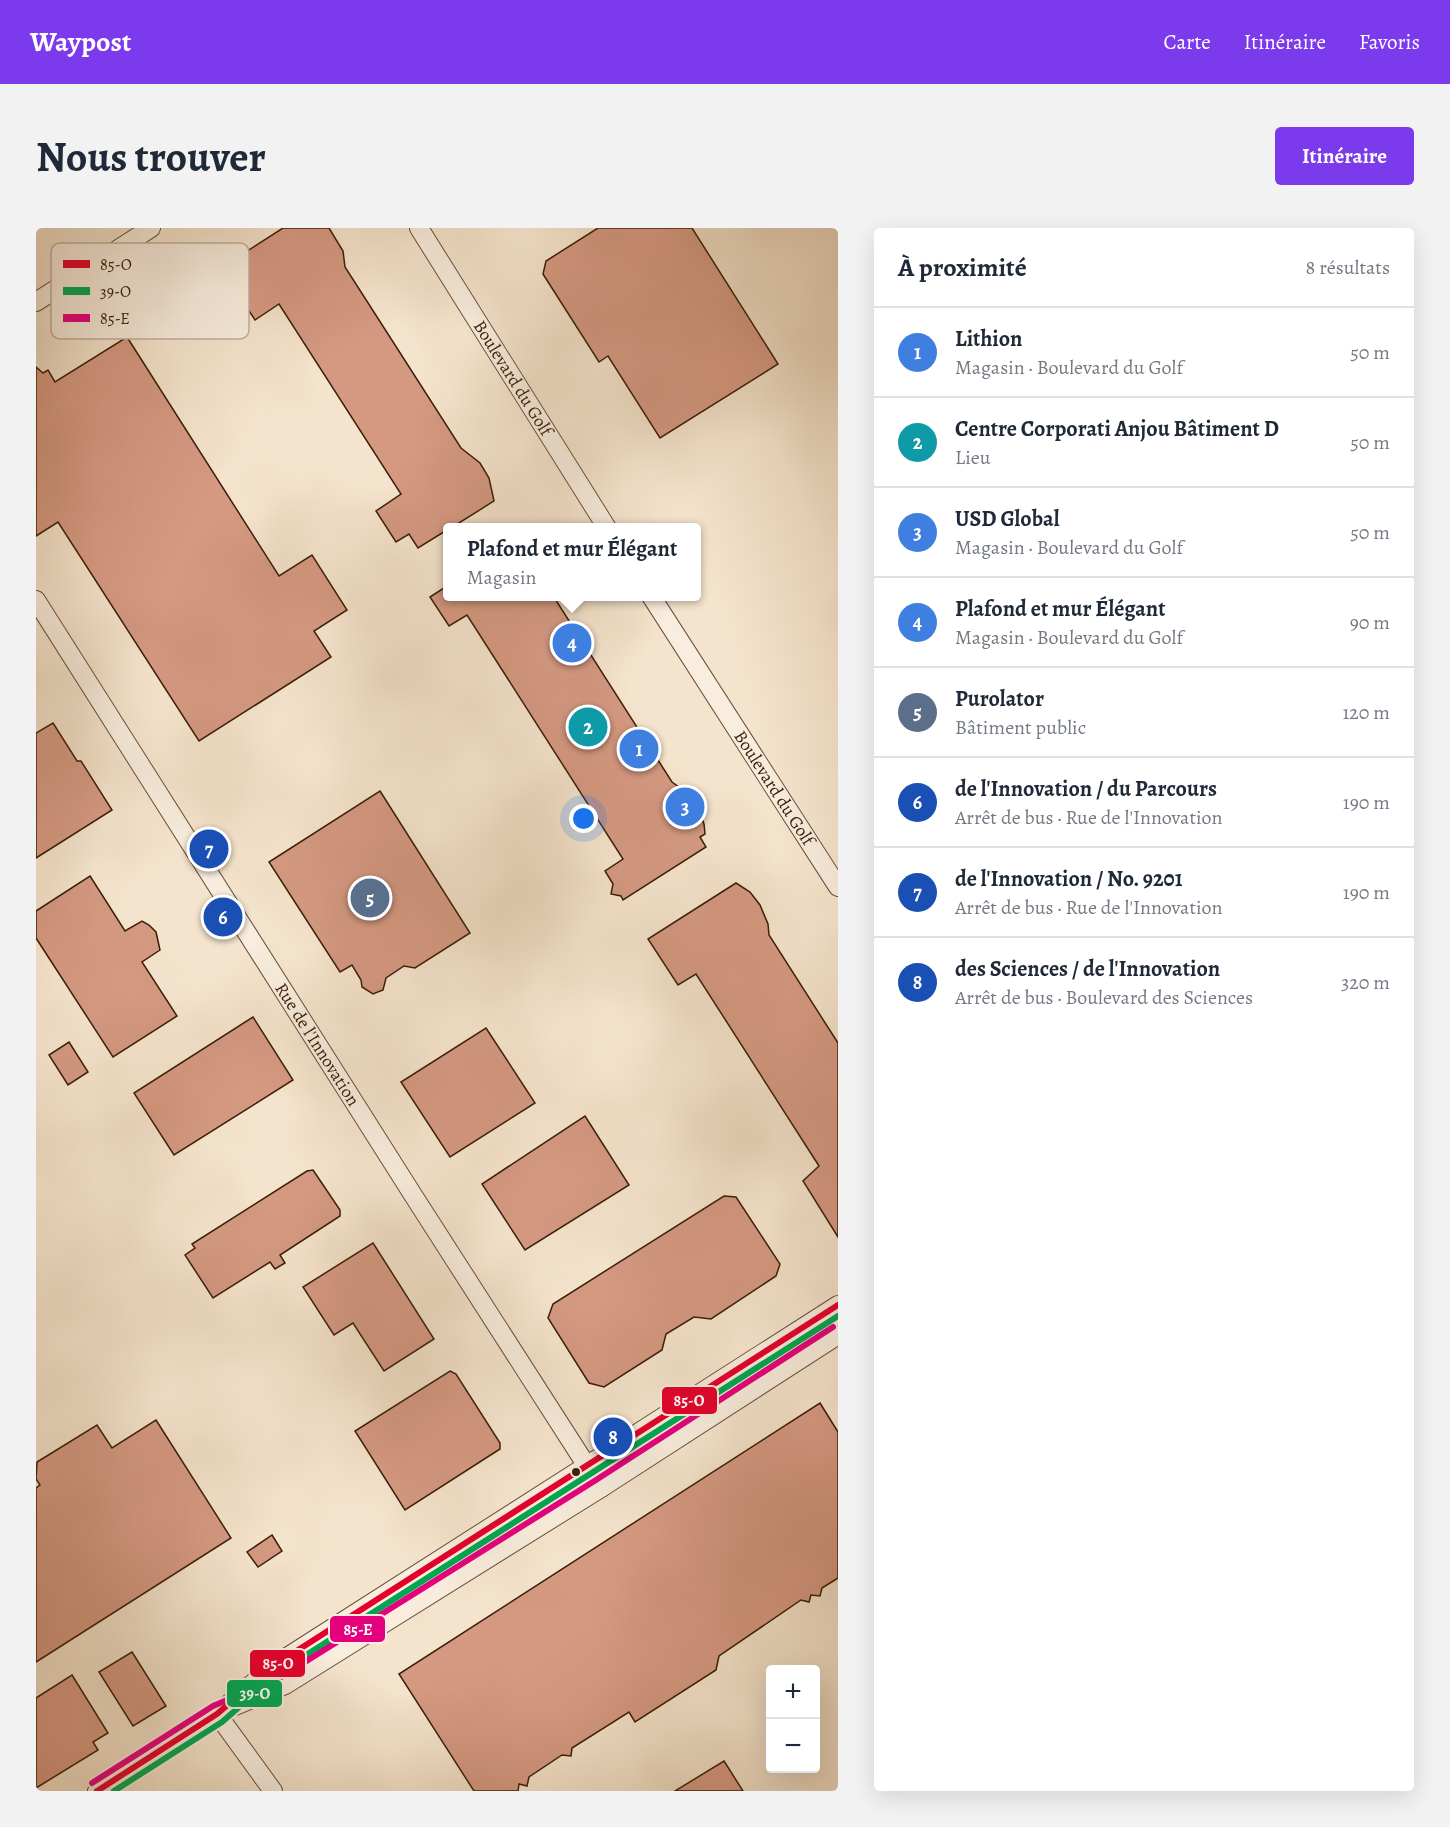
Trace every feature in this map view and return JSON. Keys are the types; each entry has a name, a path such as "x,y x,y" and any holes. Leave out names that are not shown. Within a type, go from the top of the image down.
{"street":[{"path":"128,243 152,228"},
{"name":"Boulevard du Golf","path":"419,228 604,523"},
{"path":"36,302 51,292"},
{"name":"Rue de l'Innovation","path":"36,600 601,1488"},
{"name":"Boulevard du Golf","path":"654,601 838,887"},
{"path":"97,1791 217,1714 273,1666 838,1305"},
{"path":"217,1714 285,1685 601,1488 838,1335"},
{"path":"217,1714 273,1791"}],"building":[{"path":"283,228 329,228 343,251 345,267 461,448 480,463 489,478 494,501 459,523 443,523 443,532 418,548 409,534 396,542 376,511 401,494 279,304 255,320 249,311 249,250"},
{"path":"598,228 692,228 778,364 660,438 608,356 599,362 543,274 546,261"},
{"path":"124,339 128,339 279,576 312,555 347,610 314,631 331,657 199,741 58,522 36,536 36,367 43,373 48,370 55,382"},
{"path":"443,589 443,601 557,601 672,782 687,793 698,808 705,834 700,837 706,847 623,900 621,896 611,894 613,884 605,871 623,859 467,615 449,626 430,597"},
{"path":"53,723 77,761 81,761 112,810 36,858 36,733"},
{"path":"380,791 470,933 415,968 404,966 386,978 383,990 373,994 362,987 361,980 352,965 340,972 269,862"},
{"path":"90,876 125,931 142,921 156,932 160,950 142,962 177,1016 113,1057 36,938 36,911"},
{"path":"736,883 750,892 760,905 768,924 769,935 838,1043 838,1237 803,1181 819,1166 696,974 678,985 648,939"},
{"path":"253,1017 293,1080 174,1155 134,1093"},
{"path":"486,1028 535,1103 450,1157 401,1082"},
{"path":"69,1042 88,1072 68,1085 49,1055"},
{"path":"585,1116 629,1185 525,1250 482,1184"},
{"path":"313,1170 340,1210 340,1216 280,1255 285,1263 275,1269 270,1262 213,1298 185,1255 195,1248 192,1244 307,1171"},
{"path":"724,1196 736,1197 780,1264 776,1276 711,1319 694,1317 666,1334 662,1350 604,1387 589,1383 548,1318 553,1304"},
{"path":"373,1243 434,1339 384,1371 353,1323 334,1335 303,1287"},
{"path":"450,1371 456,1374 500,1443 500,1449 405,1510 355,1431"},
{"path":"820,1403 838,1432 838,1578 822,1588 820,1596 811,1595 809,1602 801,1600 719,1656 716,1670 635,1722 629,1712 572,1748 571,1756 562,1755 529,1777 527,1786 519,1784 518,1791 474,1791 399,1674"},
{"path":"156,1420 231,1538 36,1662 36,1488 40,1485 36,1479 37,1462 97,1425 112,1448"},
{"path":"272,1535 282,1551 258,1567 247,1552"},
{"path":"132,1652 166,1706 133,1726 99,1672"},
{"path":"72,1675 108,1733 93,1742 98,1750 36,1788 36,1698"},
{"path":"724,1761 743,1791 675,1791"}],"transit line":[{"name":"85-O","path":"97,1791 217,1714 273,1666 838,1305"},
{"name":"39-O","path":"114,1791 222,1722 278,1673 838,1316"},
{"name":"85-E","path":"92,1783 213,1706 281,1677 596,1480 833,1327"}],"place":[{"name":"Plafond et mur Élégant","path":"572,643"},
{"name":"Centre Corporati Anjou Bâtiment D","path":"588,727"},
{"name":"Lithion","path":"639,749"},
{"name":"USD Global","path":"685,807"},
{"name":"de l'Innovation / No. 9201","path":"209,849"},
{"name":"Purolator","path":"370,898"},
{"name":"de l'Innovation / du Parcours","path":"223,917"},
{"name":"des Sciences / de l'Innovation","path":"613,1437"}]}
